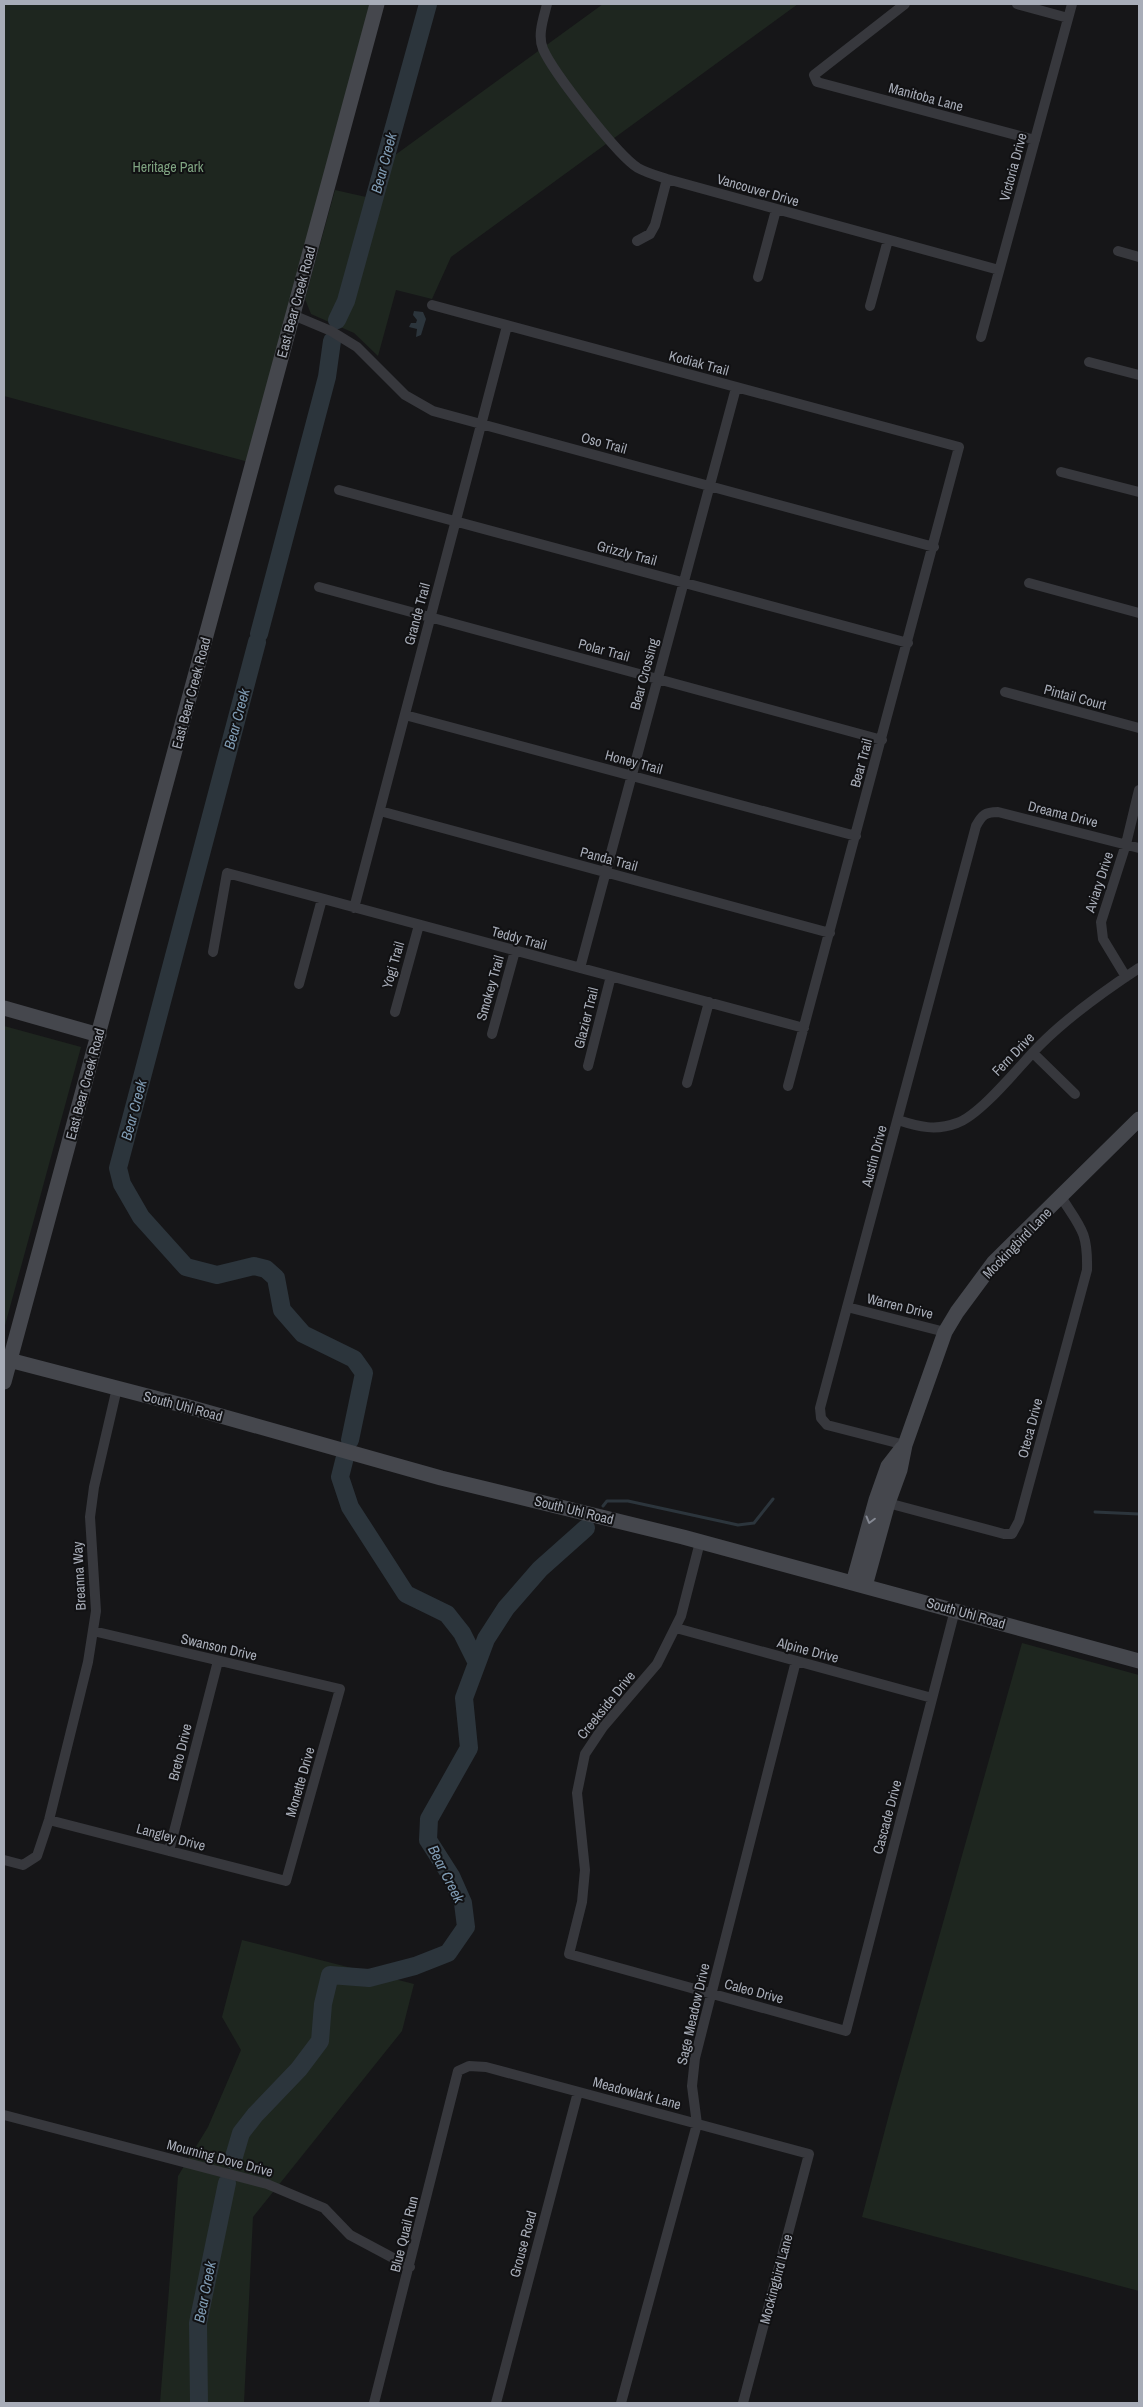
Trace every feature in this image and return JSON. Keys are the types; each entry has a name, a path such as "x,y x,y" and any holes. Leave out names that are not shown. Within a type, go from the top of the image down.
{"main road":[{"name":"East Bear Creek Road","path":"4,1382 377,4"},
{"path":"4,1008 99,1035"},
{"name":"Mockingbird Lane","path":"859,1584 882,1501 900,1470 905,1445 945,1332 957,1312 994,1262 1139,1119"},
{"name":"South Uhl Road","path":"9,1360 441,1478 700,1542 1139,1661"}],"street":[{"name":"Vancouver Drive","path":"547,4 541,29 542,48 624,158 639,169 667,179 776,210 999,270"},
{"name":"Manitoba Lane","path":"905,4 814,75 817,82 1035,140"},
{"path":"1017,4 1068,18"},
{"name":"Victoria Drive","path":"981,337 1072,4"},
{"path":"637,241 650,234 655,225 667,179"},
{"path":"758,277 776,210"},
{"path":"870,306 888,240"},
{"path":"1118,251 1139,257"},
{"name":"Kodiak Trail","path":"432,305 959,447"},
{"name":"Oso Trail","path":"293,315 331,331 357,347 405,395 433,411 934,546"},
{"name":"Grande Trail","path":"354,908 507,326"},
{"path":"1089,362 1139,375"},
{"name":"Bear Crossing","path":"580,968 736,388"},
{"name":"Bear Trail","path":"788,1086 959,447"},
{"path":"1061,472 1139,492"},
{"name":"Grizzly Trail","path":"339,490 908,642"},
{"path":"1029,583 1139,612"},
{"name":"Polar Trail","path":"319,587 882,740"},
{"name":"Pintail Court","path":"1004,692 1139,728"},
{"name":"Honey Trail","path":"405,715 856,836"},
{"name":"Aviary Drive","path":"1126,977 1104,939 1101,922 1126,844 1139,790"},
{"name":"Panda Trail","path":"380,811 830,933"},
{"name":"Dreama Drive","path":"981,816 988,812 998,812 1139,848"},
{"name":"Austin Drive","path":"905,1445 827,1425 821,1418 820,1408 976,826 981,816"},
{"name":"Teddy Trail","path":"213,952 227,873 804,1028"},
{"path":"299,984 322,899"},
{"name":"Yogi Trail","path":"394,1012 419,925"},
{"name":"Smokey Trail","path":"492,1034 515,951"},
{"name":"Fern Drive","path":"898,1120 931,1128 960,1122 988,1100 1033,1053 1079,1010 1139,968"},
{"name":"Glazier Trail","path":"588,1066 611,976"},
{"path":"687,1083 709,1002"},
{"path":"1033,1053 1075,1094"},
{"name":"Oteca Drive","path":"882,1501 1004,1534 1012,1534 1019,1521 1087,1270 1088,1244 1084,1232 1061,1198"},
{"name":"Warren Drive","path":"847,1307 945,1332"},
{"name":"Breanna Way","path":"4,1860 23,1864 31,1862 37,1856 49,1820 88,1662 96,1611 90,1517 94,1487 116,1388"},
{"name":"Creekside Drive","path":"569,1954 582,1902 584,1870 577,1793 585,1754 603,1727 657,1664 681,1616 700,1542"},
{"name":"Cascade Drive","path":"846,2031 955,1610"},
{"name":"Alpine Drive","path":"676,1628 932,1698"},
{"name":"Swanson Drive","path":"93,1631 340,1689"},
{"name":"Breto Drive","path":"169,1851 218,1661"},
{"name":"Sage Meadow Drive","path":"621,2403 697,2124 692,2086 695,2058 796,1661"},
{"name":"Monette Drive","path":"286,1881 340,1689"},
{"name":"Langley Drive","path":"49,1820 286,1881"},
{"name":"Caleo Drive","path":"569,1954 846,2031"},
{"name":"Meadowlark Lane","path":"458,2071 469,2066 486,2067 808,2154"},
{"name":"Blue Quail Run","path":"374,2403 410,2267 458,2071"},
{"name":"Grouse Road","path":"496,2403 578,2092"},
{"name":"Mourning Dove Drive","path":"4,2115 267,2184 324,2208 350,2235 410,2267"},
{"name":"Mockingbird Lane","path":"743,2403 808,2154"}],"green space":[{"name":"Heritage Park","path":"4,4 381,4 256,464 4,396"},
{"path":"603,4 798,4 451,257 432,299 396,290 378,356 354,333 311,314 305,299 335,190 375,199 391,158"},
{"path":"4,1026 81,1047 4,1329"},
{"path":"1022,1643 1139,1675 1139,2291 862,2217 891,2107"},
{"path":"242,1940 414,1984 402,2031 253,2217 244,2403 160,2403 178,2176 208,2127 241,2050 222,2017"}],"shaded area":[{"path":"414,311 423,312 426,319 421,335 416,337 417,329 409,327 411,323 416,323 417,320 413,315"}],"waterway":[{"name":"Bear Creek","path":"337,320 346,301 428,4"},
{"name":"Bear Creek","path":"259,634 327,377 332,341"},
{"name":"Bear Creek","path":"257,642 118,1168 122,1184 141,1217 186,1267 217,1275 254,1266 266,1269 276,1278 282,1310 303,1334 354,1359 364,1373 350,1440"},
{"name":"Bear Creek","path":"345,1457 340,1477 350,1507 406,1594 447,1614 462,1633 477,1663"},
{"path":"603,1506 607,1501 628,1501 738,1525 754,1523 773,1499"},
{"path":"1095,1512 1139,1514"},
{"name":"Bear Creek","path":"233,2160 241,2133 255,2115 299,2069 320,2041 323,2004 330,1975 369,1978 415,1966 448,1953 466,1927 463,1903 451,1876 428,1840 429,1819 469,1748 464,1698 486,1639 506,1608 540,1569 586,1528"},
{"name":"Bear Creek","path":"199,2403 198,2323 227,2183"}]}
